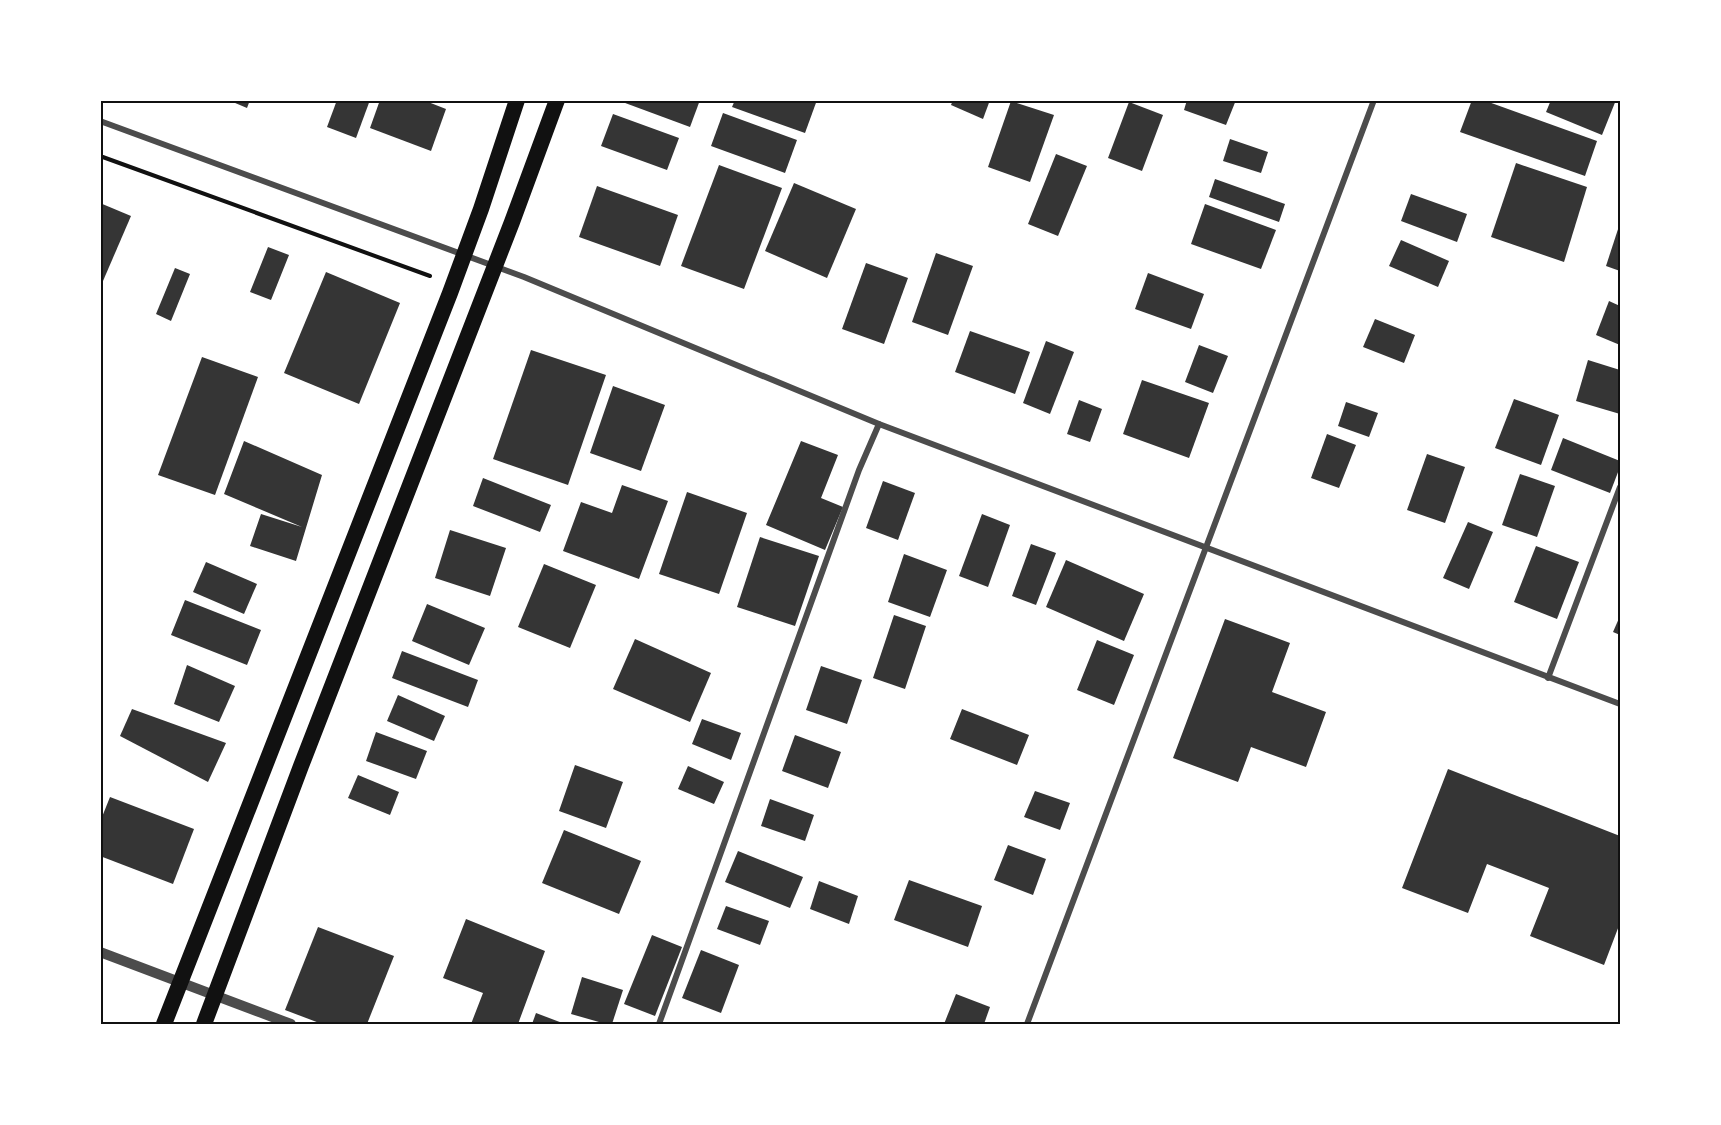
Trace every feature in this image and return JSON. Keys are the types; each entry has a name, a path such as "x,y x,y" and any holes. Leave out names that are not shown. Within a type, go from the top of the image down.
{"highway":[{"path":"164,1024 464,256 517,100"},
{"path":"204,1024 557,100"}],"street":[{"path":"1027,1024 1374,100"},
{"path":"100,121 535,282 879,424 1620,704"},
{"path":"659,1024 859,470 879,424"},
{"path":"1548,678 1620,488"},
{"path":"100,952 291,1024"}],"path":[{"path":"100,156 430,276"}],"building":[{"path":"228,100 250,100 247,108"},
{"path":"337,100 370,100 356,138 327,127"},
{"path":"380,100 423,100 446,109 431,151 370,128"},
{"path":"617,100 700,100 690,127"},
{"path":"735,100 817,100 805,133 732,107"},
{"path":"953,100 990,100 983,119 951,105"},
{"path":"1187,100 1236,100 1226,125 1184,110"},
{"path":"1472,100 1483,100 1597,141 1585,176 1460,132"},
{"path":"1551,100 1616,100 1602,135 1546,112"},
{"path":"1011,101 1054,115 1030,182 988,167"},
{"path":"1129,102 1163,115 1142,171 1108,158"},
{"path":"723,113 797,140 785,173 711,146"},
{"path":"613,114 679,138 667,170 601,146"},
{"path":"1230,139 1268,152 1261,173 1223,161"},
{"path":"1056,154 1087,166 1058,236 1028,224"},
{"path":"1516,163 1587,187 1564,262 1491,237"},
{"path":"719,165 782,188 744,289 681,266"},
{"path":"1215,179 1285,204 1279,222 1209,197"},
{"path":"794,183 856,209 827,278 765,251"},
{"path":"597,186 678,215 660,266 579,237"},
{"path":"1411,194 1467,214 1457,242 1401,221"},
{"path":"100,203 131,216 103,281 100,280"},
{"path":"1205,204 1276,230 1261,269 1191,244"},
{"path":"1620,223 1620,271 1606,266"},
{"path":"1401,240 1449,261 1438,287 1389,266"},
{"path":"268,247 289,255 271,300 250,292"},
{"path":"936,253 973,266 948,335 912,322"},
{"path":"866,263 908,278 884,344 842,329"},
{"path":"175,268 190,274 171,321 156,314"},
{"path":"326,272 400,303 359,404 284,373"},
{"path":"1148,273 1204,294 1191,329 1135,309"},
{"path":"1609,301 1620,306 1620,345 1596,335"},
{"path":"1375,319 1415,335 1404,363 1363,347"},
{"path":"970,331 1030,352 1015,394 955,372"},
{"path":"1046,341 1074,352 1050,414 1023,403"},
{"path":"1199,345 1228,356 1213,393 1185,382"},
{"path":"531,350 606,375 568,485 493,459"},
{"path":"202,357 258,377 215,495 158,475"},
{"path":"1588,360 1620,370 1620,414 1576,401"},
{"path":"1142,380 1209,403 1189,458 1123,434"},
{"path":"613,386 665,405 641,471 590,453"},
{"path":"1514,399 1559,415 1541,465 1495,448"},
{"path":"1079,400 1102,409 1090,442 1067,434"},
{"path":"1346,402 1378,413 1369,437 1338,426"},
{"path":"1327,434 1356,445 1339,488 1311,478"},
{"path":"1563,438 1620,461 1610,493 1551,470"},
{"path":"244,441 322,475 296,561 250,546 261,514 302,527 224,494"},
{"path":"801,441 838,455 821,498 843,507 825,550 766,525"},
{"path":"1427,454 1465,467 1445,523 1407,510"},
{"path":"1520,474 1555,486 1537,537 1502,525"},
{"path":"483,478 551,505 540,532 473,506"},
{"path":"883,481 915,493 898,540 866,528"},
{"path":"622,485 668,501 639,579 563,551 581,502 612,513"},
{"path":"687,492 747,513 719,594 659,574"},
{"path":"982,514 1010,525 988,587 959,576"},
{"path":"1468,522 1493,532 1469,589 1443,578"},
{"path":"450,530 506,548 490,596 435,578"},
{"path":"760,537 819,556 795,626 737,607"},
{"path":"1031,544 1056,553 1036,605 1012,596"},
{"path":"1536,546 1579,562 1557,619 1514,602"},
{"path":"904,554 947,570 930,617 888,602"},
{"path":"1066,560 1144,594 1124,641 1046,607"},
{"path":"206,562 257,584 244,614 193,592"},
{"path":"544,564 596,585 570,648 518,627"},
{"path":"185,600 261,630 247,665 171,635"},
{"path":"427,604 485,628 469,665 412,641"},
{"path":"894,615 926,626 905,689 873,678"},
{"path":"1620,616 1620,635 1613,632"},
{"path":"1225,619 1290,643 1272,692 1326,712 1306,767 1251,747 1238,782 1173,758"},
{"path":"635,639 711,673 690,722 613,689"},
{"path":"1097,640 1134,655 1114,705 1077,690"},
{"path":"402,651 478,680 468,707 392,678"},
{"path":"187,665 235,686 219,722 174,704"},
{"path":"821,666 862,680 847,724 806,710"},
{"path":"398,695 445,716 434,741 387,721"},
{"path":"132,709 226,743 208,782 120,736"},
{"path":"962,709 1029,735 1017,765 950,739"},
{"path":"702,719 741,733 731,760 692,744"},
{"path":"376,732 427,751 416,779 366,761"},
{"path":"795,735 841,752 828,788 782,771"},
{"path":"575,765 623,782 606,828 559,811"},
{"path":"688,766 724,782 714,804 678,789"},
{"path":"1448,769 1620,836 1620,923 1604,965 1530,936 1549,888 1487,864 1468,913 1402,888"},
{"path":"358,775 399,792 390,815 348,798"},
{"path":"1035,791 1070,803 1060,830 1024,817"},
{"path":"110,797 194,829 173,884 100,856 100,822"},
{"path":"770,799 814,815 805,841 761,826"},
{"path":"564,830 641,861 619,914 542,883"},
{"path":"1008,845 1046,859 1033,895 994,880"},
{"path":"738,851 803,877 790,908 725,882"},
{"path":"909,880 982,906 968,947 894,920"},
{"path":"819,881 858,896 849,924 810,909"},
{"path":"726,906 769,921 760,945 717,929"},
{"path":"466,919 545,951 518,1024 471,1024 483,993 443,978"},
{"path":"318,927 394,956 367,1024 322,1024 285,1010"},
{"path":"652,935 682,947 655,1016 624,1004"},
{"path":"701,950 739,965 721,1013 682,998"},
{"path":"582,977 623,990 612,1024 571,1014"},
{"path":"956,994 990,1007 984,1024 944,1024"},
{"path":"536,1013 565,1024 532,1024"}]}
